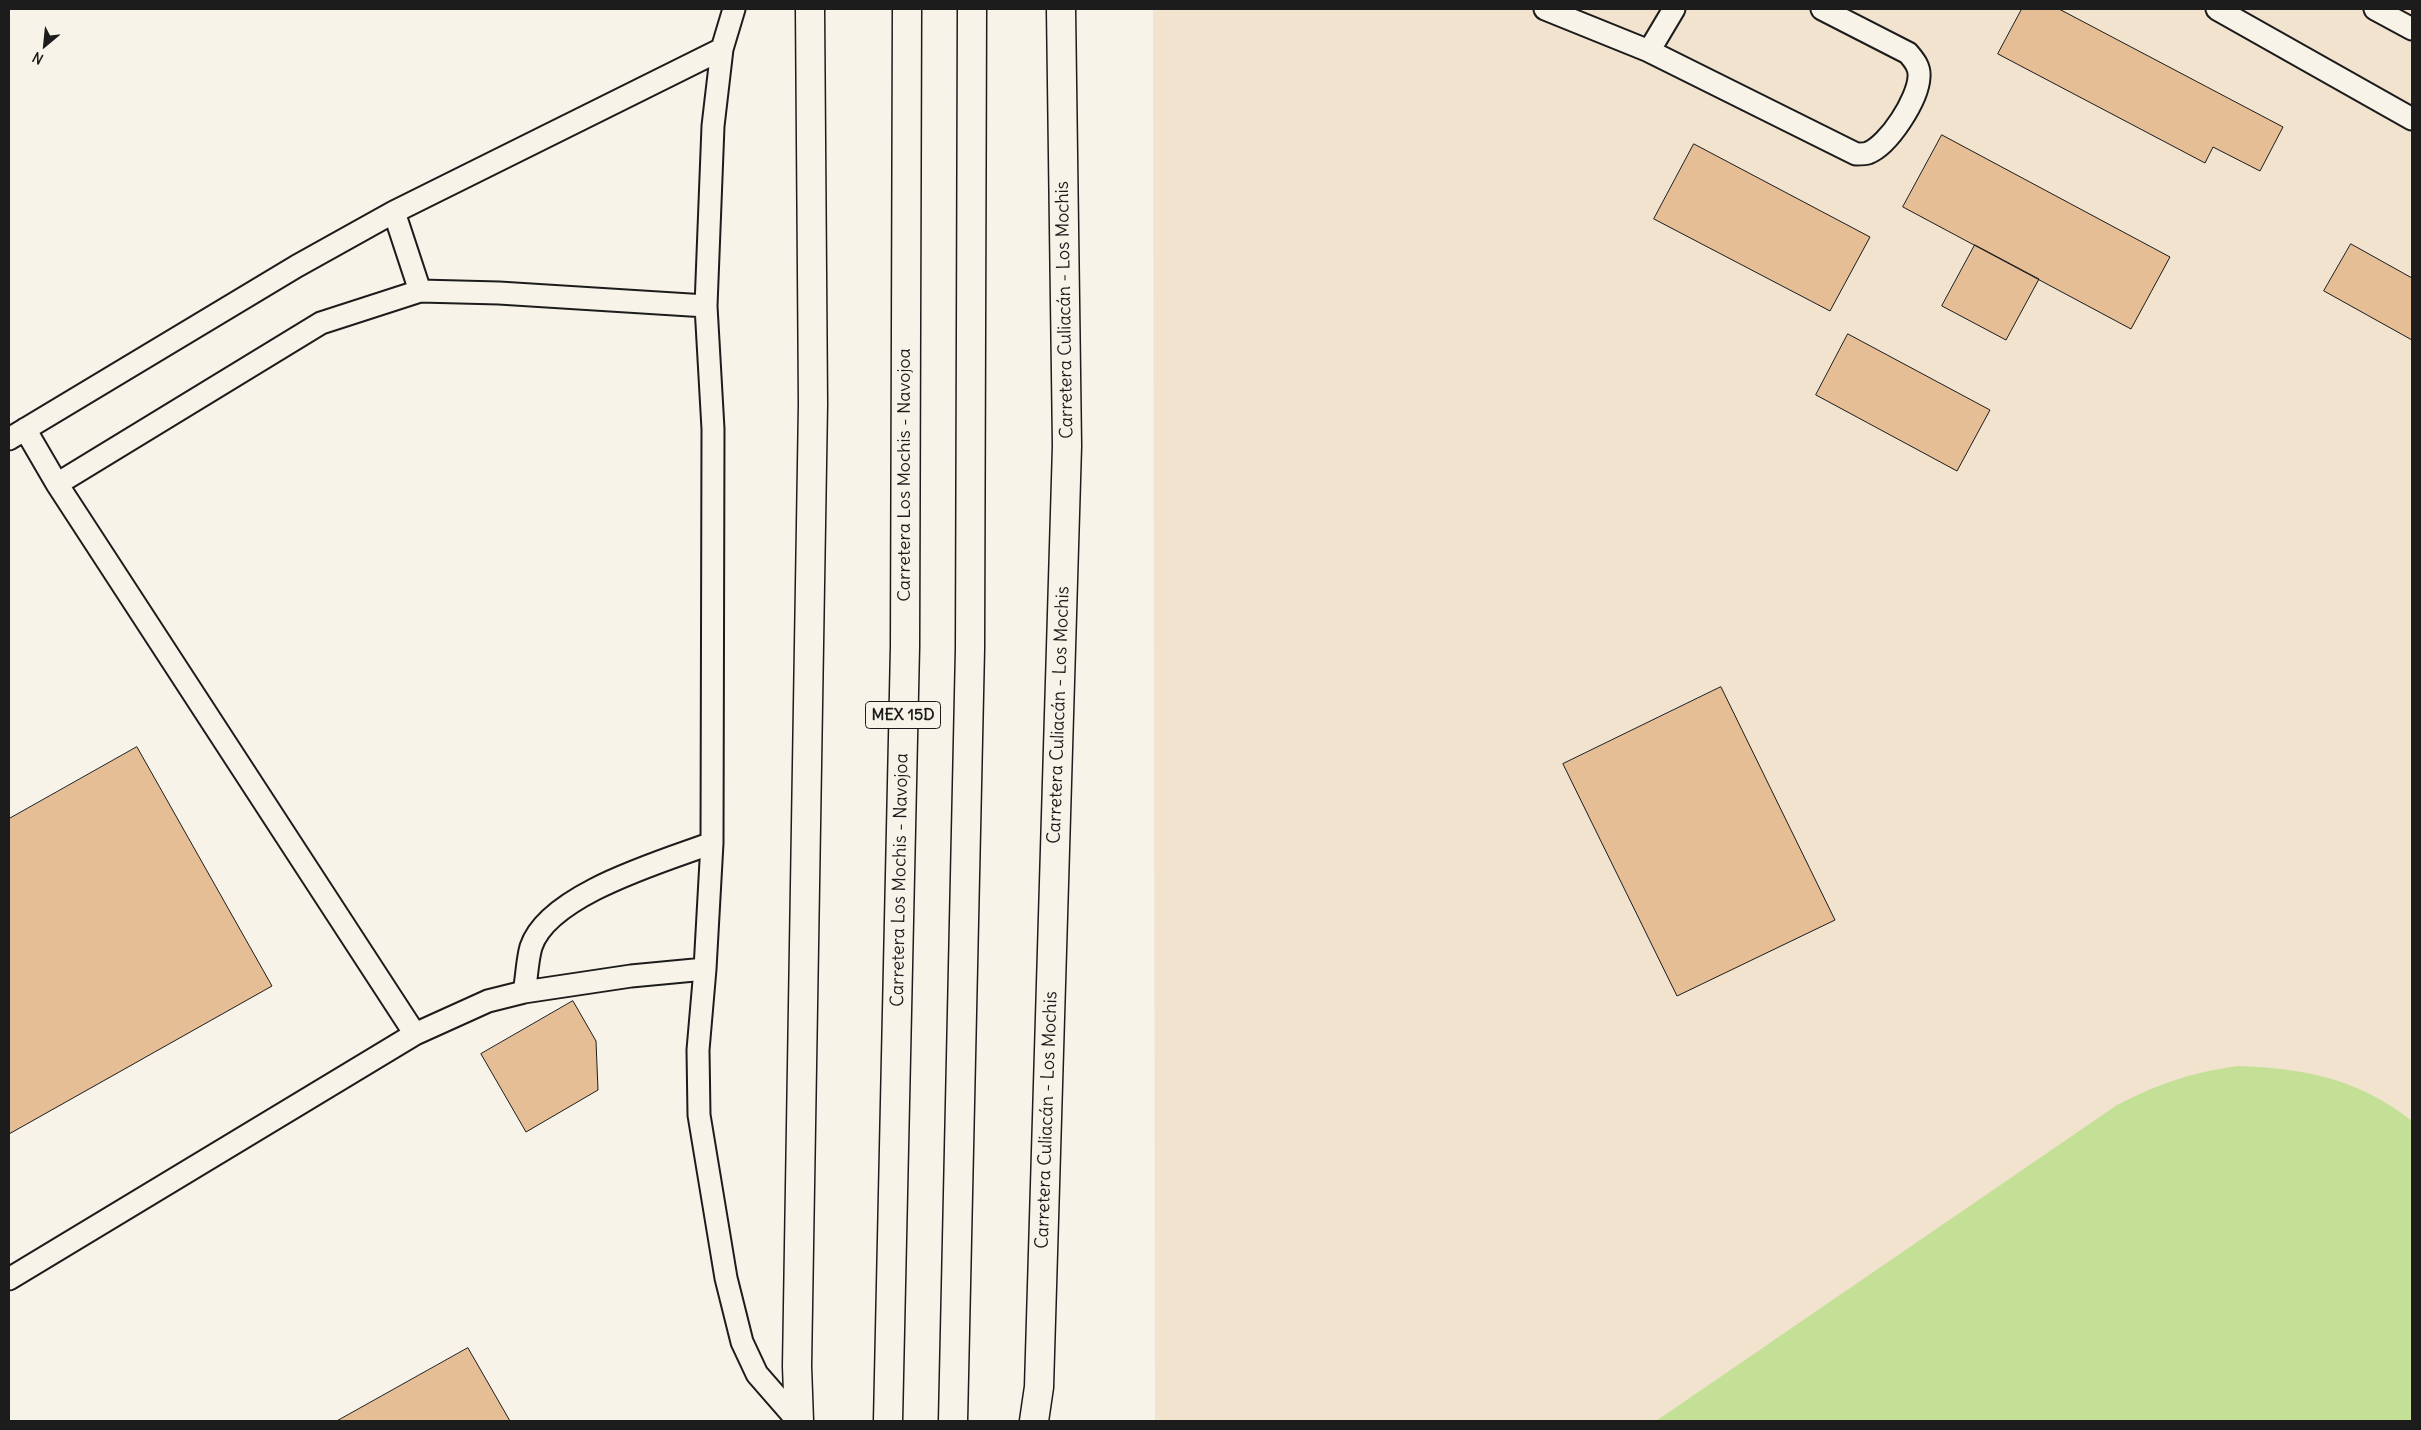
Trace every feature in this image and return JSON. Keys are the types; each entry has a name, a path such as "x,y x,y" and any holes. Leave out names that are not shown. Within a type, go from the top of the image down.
{"main road":[{"path":"799,1421 796,1366 814,404 810,9"},
{"name":"Carretera Los Mochis - Navojoa","path":"888,1421 905,647 907,9"},
{"path":"953,1421 969,659 972,9"},
{"name":"Carretera Culiacán - Los Mochis","path":"1034,1421 1039,1387 1067,446 1061,9"}],"lane":[{"path":"734,9 722,49 713,126 706,306 713,429 712,843 705,969 698,1050 699,1115 726,1278 742,1342 757,1374 799,1421"},
{"path":"1545,9 1649,52 1856,154 1867,154 1888,137 1904,115 1916,92 1919,77 1917,65 1908,53 1822,9"},
{"path":"1649,52 1674,9"},
{"path":"2217,9 2412,119"},
{"path":"2375,9 2412,29"},
{"path":"415,1034 57,484 17,434 289,272 394,212 722,49"},
{"path":"394,212 420,291"},
{"path":"57,484 321,323 420,291 499,293 706,306"},
{"path":"524,992 532,946 548,920 580,896 635,872 712,843"},
{"path":"9,1279 415,1034 488,1001 524,992 631,976 705,969"}],"shaded area":[{"path":"1153,9 2412,9 2412,1421 1155,1421"}],"green space":[{"path":"2238,1066 2286,1070 2330,1078 2372,1095 2412,1121 2412,1421 1656,1421 2117,1105 2176,1080"}],"building":[{"path":"2022,9 2059,9 2283,127 2260,171 2213,147 2205,163 1998,54"},
{"path":"1942,135 2170,257 2131,329 1903,207"},
{"path":"1694,144 1870,237 1830,311 1654,219"},
{"path":"2351,244 2412,278 2412,340 2324,291"},
{"path":"1975,245 2039,279 2006,340 1942,306"},
{"path":"1848,334 1990,410 1957,471 1816,395"},
{"path":"1721,687 1835,920 1677,996 1563,764"},
{"path":"137,747 272,986 9,1134 9,819"},
{"path":"573,1001 596,1041 598,1090 526,1132 481,1054"},
{"path":"468,1348 510,1421 337,1421"}]}
